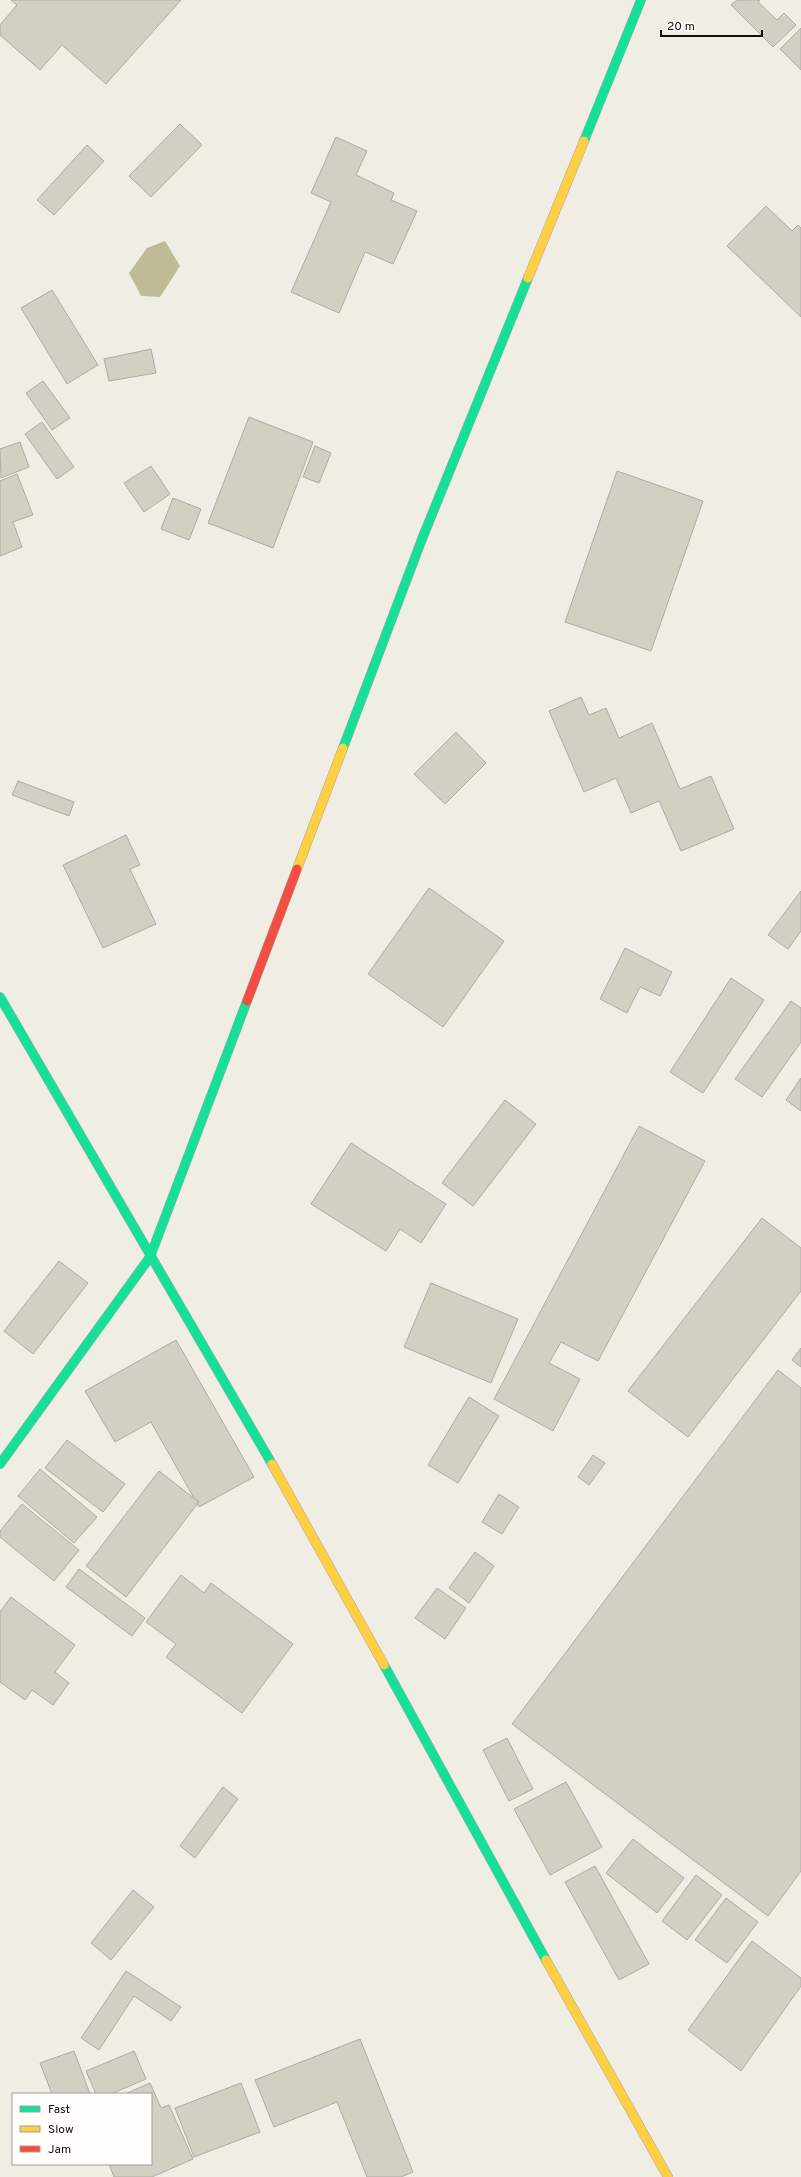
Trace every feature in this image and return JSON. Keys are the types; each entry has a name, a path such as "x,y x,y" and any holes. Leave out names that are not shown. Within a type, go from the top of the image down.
{"street":[{"path":"0,1464 150,1257 422,540 641,0"},
{"path":"0,997 150,1257 306,1522 519,1913 668,2177"}],"shaded area":[{"path":"165,241 180,266 160,297 141,296 129,273 147,248"}],"building":[{"path":"11,0 181,0 106,84 62,45 40,70 0,35 0,25 17,5"},
{"path":"737,0 760,0 758,2 777,20 784,13 796,25 773,47 731,5"},
{"path":"801,28 801,70 780,49"},
{"path":"180,124 202,145 151,197 129,176"},
{"path":"336,137 367,151 356,175 394,193 391,200 417,211 393,264 365,252 339,313 291,292 331,202 311,193"},
{"path":"87,145 104,161 54,215 37,200"},
{"path":"766,206 792,231 798,225 801,228 801,317 727,246"},
{"path":"52,290 98,365 67,384 21,308"},
{"path":"151,349 156,373 109,381 104,359"},
{"path":"43,381 70,418 52,430 26,393"},
{"path":"249,417 313,442 273,548 208,523"},
{"path":"42,422 74,467 57,479 25,434"},
{"path":"20,442 29,467 1,478 0,449"},
{"path":"315,446 331,453 319,483 303,477"},
{"path":"151,466 170,494 144,512 124,483"},
{"path":"617,471 703,501 651,651 565,622"},
{"path":"17,474 33,515 13,522 22,547 0,556 0,481"},
{"path":"173,498 201,509 189,540 161,529"},
{"path":"581,697 589,715 606,708 619,738 652,723 680,789 711,776 734,829 681,851 659,801 631,813 616,778 584,792 549,711"},
{"path":"456,732 486,763 445,804 414,774"},
{"path":"18,781 74,802 69,816 12,795"},
{"path":"126,835 140,865 130,869 156,924 103,948 63,865"},
{"path":"429,888 504,941 443,1027 368,974"},
{"path":"801,891 801,931 788,949 768,935"},
{"path":"625,948 672,972 660,996 640,987 627,1013 600,999"},
{"path":"731,978 764,1000 703,1093 670,1072"},
{"path":"791,1001 801,1008 801,1042 762,1097 735,1079"},
{"path":"801,1078 801,1111 786,1100"},
{"path":"505,1100 536,1124 473,1206 442,1183"},
{"path":"639,1126 705,1161 598,1361 561,1342 549,1363 580,1379 553,1431 494,1399"},
{"path":"351,1143 446,1204 421,1243 400,1229 386,1251 311,1204"},
{"path":"762,1218 801,1248 801,1291 688,1437 628,1391"},
{"path":"59,1261 88,1283 33,1354 4,1331"},
{"path":"431,1283 518,1319 491,1383 404,1347"},
{"path":"176,1340 254,1477 199,1507 151,1422 115,1442 85,1391"},
{"path":"801,1348 801,1367 792,1360"},
{"path":"778,1370 801,1388 801,1871 768,1916 512,1724"},
{"path":"469,1397 499,1416 458,1483 428,1465"},
{"path":"67,1440 125,1484 103,1512 45,1468"},
{"path":"593,1455 605,1463 589,1485 578,1477"},
{"path":"40,1469 97,1517 74,1543 18,1496"},
{"path":"159,1471 199,1502 126,1597 86,1566"},
{"path":"499,1494 519,1507 502,1534 482,1522"},
{"path":"22,1504 79,1550 54,1581 0,1537 0,1531"},
{"path":"475,1552 494,1566 469,1603 449,1588"},
{"path":"79,1569 145,1618 132,1636 66,1587"},
{"path":"181,1575 204,1593 211,1583 293,1644 242,1713 166,1657 176,1644 146,1622"},
{"path":"437,1588 466,1608 445,1639 415,1618"},
{"path":"11,1597 75,1645 55,1672 69,1683 53,1705 32,1690 25,1700 0,1682 0,1612"},
{"path":"507,1738 533,1789 509,1801 483,1750"},
{"path":"566,1782 602,1847 550,1875 514,1809"},
{"path":"223,1787 238,1799 195,1858 180,1846"},
{"path":"633,1839 684,1878 657,1913 606,1873"},
{"path":"595,1866 649,1964 619,1980 565,1882"},
{"path":"696,1875 722,1895 687,1940 662,1921"},
{"path":"133,1890 154,1907 111,1960 91,1943"},
{"path":"726,1898 758,1922 727,1963 695,1940"},
{"path":"752,1941 801,1978 801,1986 741,2071 688,2030"},
{"path":"126,1971 181,2007 171,2021 134,1996 99,2050 81,2038"},
{"path":"360,2039 413,2172 401,2177 367,2177 337,2102 274,2127 255,2080"},
{"path":"74,2051 90,2093 52,2093 40,2063"},
{"path":"134,2051 146,2079 113,2093 96,2093 86,2071"},
{"path":"150,2083 161,2108 169,2105 193,2159 152,2177 114,2177 109,2165 152,2165 152,2093 127,2093"},
{"path":"241,2083 260,2132 194,2157 175,2108"}],"traffic: fast":[{"path":"584,141 641,0"},
{"path":"343,748 422,539 528,278"},
{"path":"0,997 272,1464"},
{"path":"0,1464 150,1257 247,1001"},
{"path":"384,1665 546,1960"}],"traffic: slow":[{"path":"528,278 584,141"},
{"path":"297,869 343,748"},
{"path":"272,1464 384,1665"},
{"path":"546,1960 668,2177"}],"traffic: jam":[{"path":"247,1001 297,869"}]}
